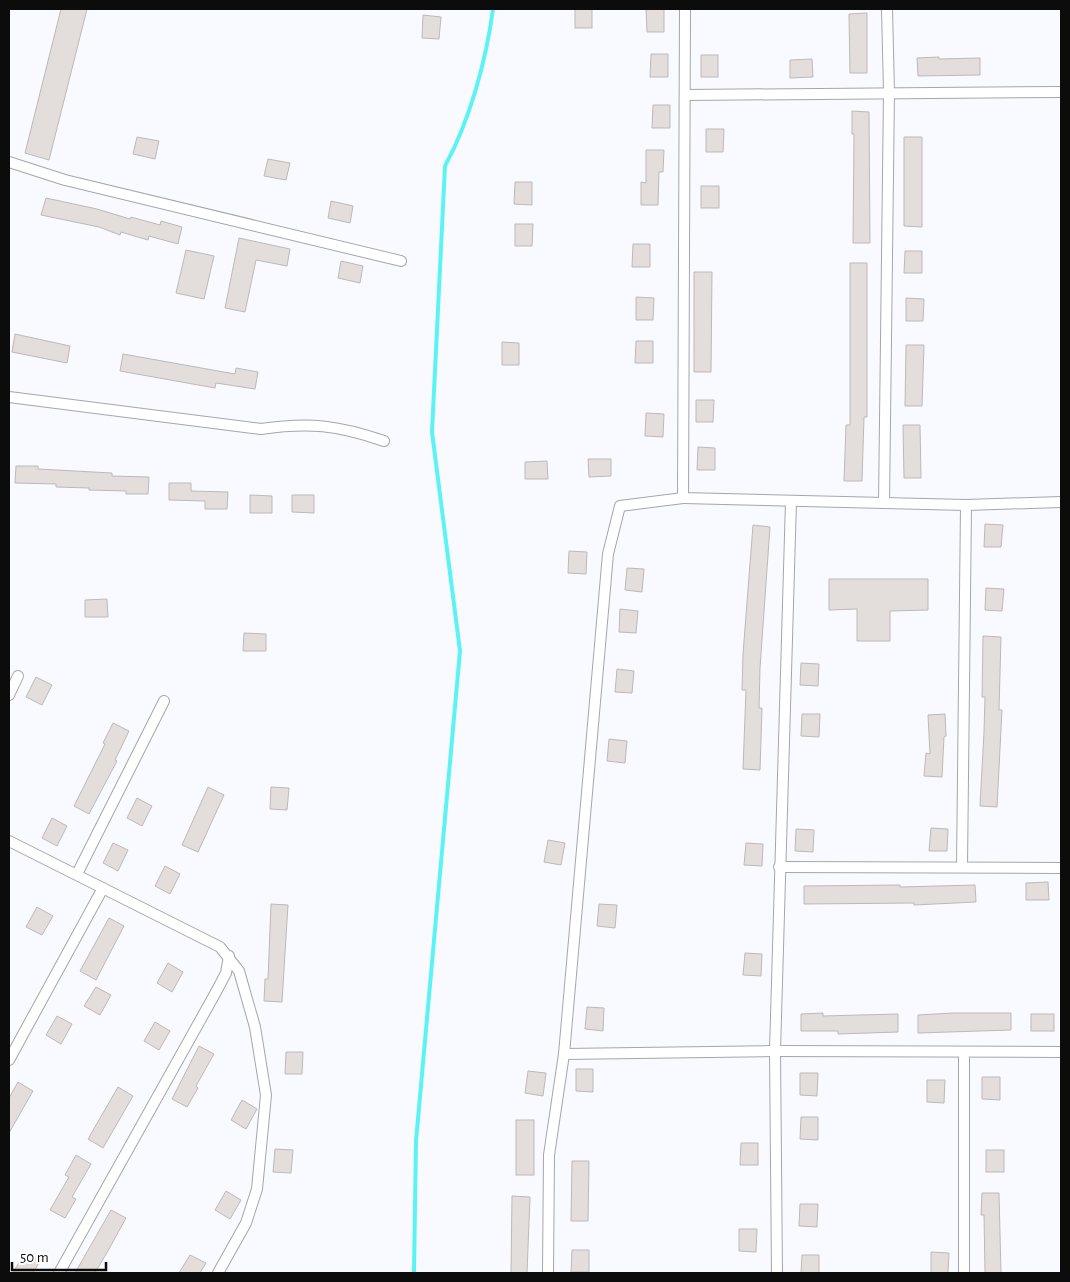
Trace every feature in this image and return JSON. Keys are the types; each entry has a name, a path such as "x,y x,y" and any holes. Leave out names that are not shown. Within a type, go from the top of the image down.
{"street":[{"path":"683,498 685,9"},
{"path":"884,503 889,92 887,9"},
{"path":"685,95 1061,92"},
{"path":"9,162 65,180 401,260"},
{"path":"9,397 260,429 298,424 350,429 384,441"},
{"path":"548,1273 549,1155 564,1054 608,554 620,506 683,498 966,505 1061,502"},
{"path":"776,1273 775,1051 791,501"},
{"path":"962,866 966,505"},
{"path":"9,695 18,676"},
{"path":"77,874 164,701"},
{"path":"9,841 220,947 239,971 255,1026 266,1095 257,1189 246,1223 218,1273"},
{"path":"779,867 962,866 1061,868"},
{"path":"9,1060 103,888"},
{"path":"59,1273 216,992 226,973 229,956"},
{"path":"564,1054 775,1051 1061,1052"},
{"path":"964,1053 964,1273"}],"building":[{"path":"61,9 87,9 49,160 25,153"},
{"path":"575,9 592,9 592,28 575,28"},
{"path":"646,9 664,9 664,32 647,32"},
{"path":"867,13 867,73 850,73 849,14"},
{"path":"423,15 441,17 439,39 422,38"},
{"path":"651,54 668,54 668,77 650,77"},
{"path":"701,55 718,55 718,77 701,77"},
{"path":"939,57 939,59 980,58 980,75 918,76 917,58"},
{"path":"812,59 813,77 790,78 790,60"},
{"path":"653,105 670,105 670,128 652,128"},
{"path":"852,111 869,112 870,243 853,243 854,134 852,134"},
{"path":"706,129 724,129 723,152 706,152"},
{"path":"137,137 159,141 155,159 133,154"},
{"path":"904,137 922,137 922,227 904,226"},
{"path":"646,150 664,150 663,172 659,172 658,205 641,205 641,182 646,183"},
{"path":"268,159 290,163 286,180 264,176"},
{"path":"515,182 532,182 532,205 514,204"},
{"path":"701,186 719,186 719,208 701,208"},
{"path":"46,198 97,209 130,219 131,217 160,225 161,221 182,227 178,244 149,236 148,240 121,232 120,235 99,227 41,215"},
{"path":"331,201 353,206 350,223 328,218"},
{"path":"515,224 533,224 532,246 515,246"},
{"path":"239,238 290,249 287,266 256,260 245,312 225,308"},
{"path":"633,244 650,244 650,267 632,267"},
{"path":"186,250 214,256 204,299 176,293"},
{"path":"905,251 922,251 922,273 904,273"},
{"path":"341,261 363,266 360,283 338,278"},
{"path":"850,263 867,263 867,417 864,417 862,481 844,481 846,425 850,425"},
{"path":"694,272 712,272 711,372 694,372"},
{"path":"636,297 654,298 653,320 636,320"},
{"path":"906,298 924,299 923,321 906,321"},
{"path":"15,334 70,346 67,363 12,352"},
{"path":"636,341 653,341 653,363 635,363"},
{"path":"502,342 519,343 519,365 502,365"},
{"path":"906,345 924,345 922,406 905,406"},
{"path":"123,354 235,374 236,368 258,372 255,389 216,383 215,388 120,371"},
{"path":"696,400 714,400 713,422 696,422"},
{"path":"646,413 664,414 663,437 645,436"},
{"path":"903,425 920,425 921,478 904,478"},
{"path":"698,447 715,448 715,470 697,470"},
{"path":"588,459 611,459 611,476 589,477"},
{"path":"547,461 548,479 525,479 525,462"},
{"path":"16,466 38,466 38,469 112,473 112,476 149,477 148,494 126,494 126,491 56,487 56,484 15,483"},
{"path":"169,483 191,483 191,491 228,492 227,509 205,509 205,501 169,500"},
{"path":"250,495 272,496 272,513 250,513"},
{"path":"292,495 314,495 314,513 292,512"},
{"path":"985,524 1003,525 1001,547 984,547"},
{"path":"753,525 770,527 760,668 759,708 762,708 760,770 743,769 746,690 742,690 743,654"},
{"path":"569,551 587,552 586,574 568,573"},
{"path":"627,568 644,569 642,592 625,590"},
{"path":"829,579 928,579 928,610 890,611 890,641 857,641 857,609 829,610"},
{"path":"986,588 1004,589 1002,611 985,610"},
{"path":"107,599 108,617 85,617 85,600"},
{"path":"620,609 638,611 636,633 619,632"},
{"path":"244,633 266,634 266,651 243,651"},
{"path":"983,636 1001,637 999,710 1002,710 997,807 980,806 985,697 982,697"},
{"path":"801,663 819,664 818,686 800,685"},
{"path":"617,669 634,671 632,693 615,692"},
{"path":"36,677 52,685 42,705 26,697"},
{"path":"802,714 820,714 819,737 801,736"},
{"path":"945,714 946,736 944,737 942,777 924,776 926,753 930,754 928,715"},
{"path":"113,723 129,731 115,760 117,761 89,814 74,806 105,744 103,743"},
{"path":"609,739 627,741 625,763 607,761"},
{"path":"208,787 224,795 198,852 182,845"},
{"path":"271,787 289,788 287,810 270,809"},
{"path":"137,798 152,806 142,826 127,818"},
{"path":"52,818 67,826 57,846 42,838"},
{"path":"931,828 948,829 947,851 929,851"},
{"path":"796,829 814,830 813,852 795,851"},
{"path":"548,840 565,843 561,865 544,862"},
{"path":"113,843 128,850 118,871 103,863"},
{"path":"746,843 763,844 762,866 744,865"},
{"path":"165,866 180,874 170,894 155,886"},
{"path":"1048,882 1049,900 1026,900 1026,883"},
{"path":"900,885 900,887 975,885 976,902 914,905 914,903 804,904 804,886"},
{"path":"271,904 288,905 282,1002 264,1001 265,979 268,979"},
{"path":"599,904 617,905 615,928 597,926"},
{"path":"37,907 53,916 42,935 26,927"},
{"path":"109,918 124,926 96,980 80,971"},
{"path":"745,953 762,954 761,976 743,975"},
{"path":"168,963 183,972 172,992 157,983"},
{"path":"96,987 111,995 100,1015 84,1006"},
{"path":"587,1007 604,1008 603,1031 585,1029"},
{"path":"823,1013 823,1016 898,1014 898,1032 838,1034 838,1031 801,1031 801,1014"},
{"path":"1011,1013 1011,1030 918,1033 918,1015"},
{"path":"1031,1014 1054,1014 1054,1031 1031,1031"},
{"path":"57,1016 72,1024 61,1044 46,1035"},
{"path":"155,1022 170,1031 159,1050 144,1041"},
{"path":"199,1046 214,1054 196,1086 198,1088 187,1107 172,1099"},
{"path":"286,1052 303,1052 302,1074 285,1074"},
{"path":"576,1069 593,1069 593,1092 576,1091"},
{"path":"528,1071 546,1073 543,1096 525,1093"},
{"path":"800,1073 818,1073 817,1096 800,1095"},
{"path":"982,1077 1000,1077 1000,1100 982,1099"},
{"path":"927,1080 945,1080 944,1103 927,1102"},
{"path":"18,1082 33,1091 9,1133 9,1098"},
{"path":"118,1087 133,1096 103,1148 88,1139"},
{"path":"242,1100 257,1109 246,1129 231,1120"},
{"path":"801,1117 818,1117 818,1140 800,1139"},
{"path":"516,1120 534,1120 534,1175 516,1175"},
{"path":"741,1143 758,1143 758,1165 740,1165"},
{"path":"275,1149 293,1150 291,1173 273,1172"},
{"path":"986,1150 1004,1150 1004,1172 986,1172"},
{"path":"76,1155 91,1164 72,1197 76,1199 65,1218 50,1210 69,1177 65,1175"},
{"path":"572,1161 589,1161 588,1221 571,1221"},
{"path":"226,1191 241,1200 230,1219 215,1210"},
{"path":"982,1193 999,1193 1001,1273 985,1273 984,1215 981,1215"},
{"path":"512,1196 530,1197 527,1273 511,1273"},
{"path":"800,1204 818,1204 817,1227 799,1226"},
{"path":"111,1210 126,1218 109,1249 95,1273 75,1273"},
{"path":"739,1229 757,1229 756,1252 739,1251"},
{"path":"572,1250 589,1250 589,1272 571,1272"},
{"path":"25,1252 40,1261 33,1273 13,1273"},
{"path":"931,1252 949,1253 948,1273 931,1273"},
{"path":"190,1255 206,1263 200,1273 179,1273"},
{"path":"802,1255 819,1255 819,1273 801,1273"}],"waterway":[{"path":"414,1273 416,1141 460,651 432,432 445,166 462,129 476,90 493,9"}]}
